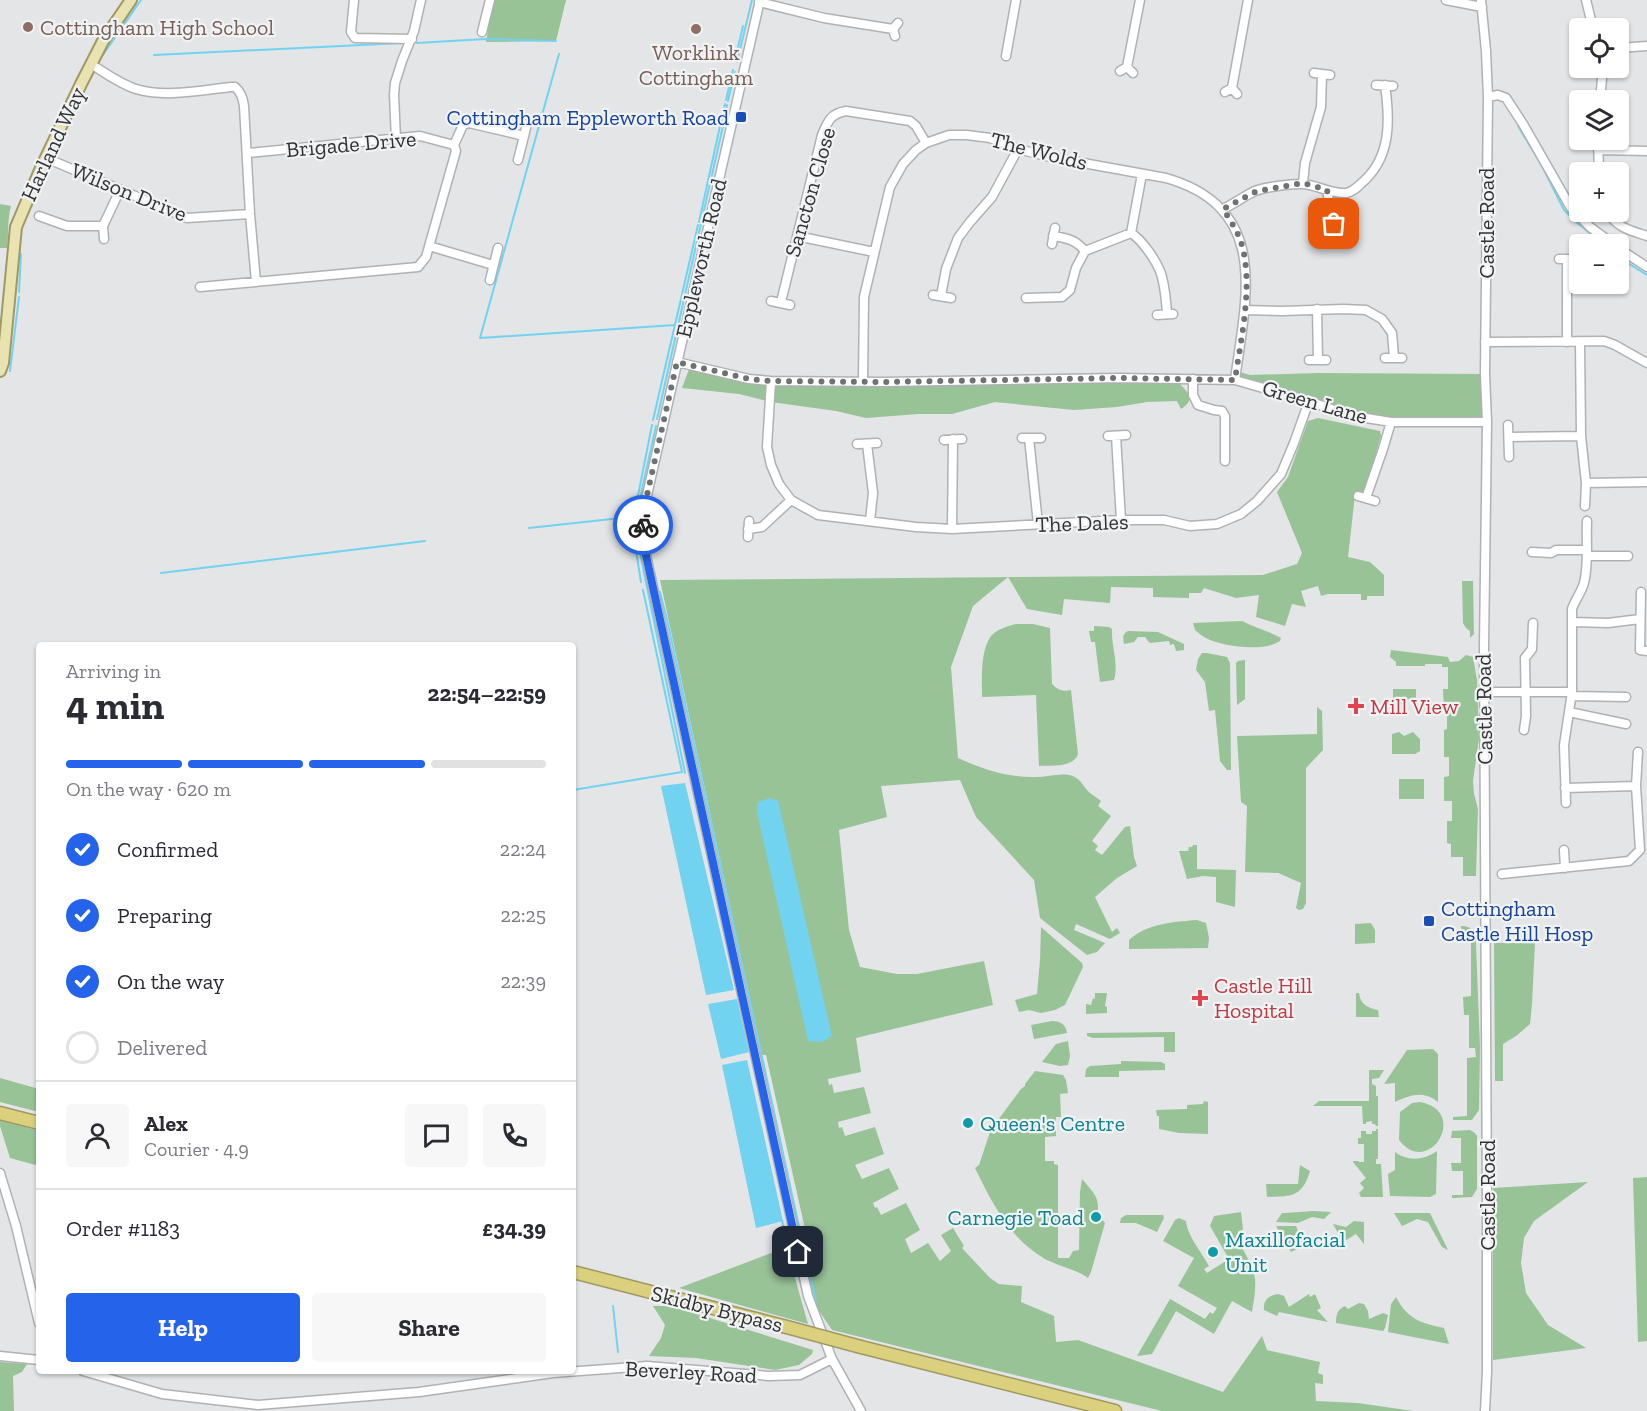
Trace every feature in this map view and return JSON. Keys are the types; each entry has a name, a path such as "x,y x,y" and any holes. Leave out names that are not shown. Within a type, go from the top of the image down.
{"highway":[{"path":"0,1113 36,1122"},
{"name":"Skidby Bypass","path":"576,1273 1115,1411"}],"main road":[{"name":"Harland Way","path":"0,370 6,338 16,227 91,64 103,41 131,0"}],"street":[{"path":"354,0 351,32 355,38 412,39"},
{"path":"396,139 395,83 412,39 421,0"},
{"path":"482,32 490,0"},
{"path":"1006,56 1016,0"},
{"path":"1127,70 1140,0"},
{"path":"1232,91 1248,0"},
{"path":"1446,0 1481,3"},
{"path":"1586,0 1590,18"},
{"path":"759,1 824,18 895,29"},
{"name":"Eppleworth Road","path":"759,1 645,504 642,537 808,1296 832,1359 861,1411"},
{"name":"Castle Road","path":"1481,3 1488,97 1484,692 1487,1241 1485,1411"},
{"path":"1629,47 1647,46"},
{"path":"91,64 131,87 144,91 174,92 235,87 243,99 256,282"},
{"path":"1303,183 1305,163 1321,107 1322,74"},
{"path":"1223,209 1257,191 1303,183 1348,193 1355,189 1374,171 1386,144 1388,127 1385,85"},
{"path":"1488,97 1498,95 1506,98 1571,208 1599,234"},
{"name":"Sancton Close","path":"781,303 822,135 829,120 836,113 846,111 910,121 926,142"},
{"path":"200,287 418,267 426,257 456,151 454,145 463,125 468,123 524,136"},
{"path":"518,160 527,124"},
{"name":"The Wolds","path":"863,381 864,297 890,187 903,164 916,150 926,142 949,135 990,138 1018,149 1050,157 1184,183 1201,192 1223,209 1241,243 1246,280 1245,309 1235,380"},
{"name":"Brigade Drive","path":"248,153 420,136 454,145"},
{"path":"951,298 937,296 958,238 992,197 1018,149"},
{"path":"1599,162 1598,150 1647,151"},
{"name":"Wilson Drive","path":"46,158 187,218 250,214"},
{"path":"1131,233 1142,174"},
{"path":"104,239 103,226 120,190"},
{"path":"1327,190 1336,234"},
{"path":"39,216 67,226 103,226"},
{"path":"1614,222 1624,229 1647,237"},
{"path":"1031,301 1062,297 1070,290 1076,268 1085,251 1131,233"},
{"path":"1131,233 1146,248 1160,271 1170,314 1157,315"},
{"path":"797,236 874,252"},
{"path":"1054,236 1073,240 1085,251"},
{"path":"429,246 494,265"},
{"path":"489,280 498,248"},
{"path":"1629,255 1647,267"},
{"path":"1567,259 1567,342"},
{"path":"1245,309 1366,310 1382,319 1392,333 1394,358"},
{"path":"1317,309 1318,360"},
{"path":"1485,342 1596,340 1615,345 1647,363"},
{"path":"1580,342 1581,447 1586,483 1585,506"},
{"name":"Green Lane","path":"677,362 749,379 771,381 885,382 1119,378 1235,380 1309,401 1348,415 1391,422 1487,422"},
{"path":"1193,379 1193,395 1198,405 1222,411 1225,416 1225,461"},
{"name":"The Dales","path":"771,381 767,447 771,465 791,500 818,515 952,529 1120,520 1164,520 1190,526 1216,524 1241,514 1257,501 1281,474 1309,401"},
{"path":"1375,501 1362,497 1383,449 1391,422"},
{"path":"1508,424 1509,457"},
{"path":"1116,435 1120,520"},
{"path":"1509,437 1581,436"},
{"path":"1038,524 1026,438 1041,438"},
{"path":"952,529 953,439"},
{"path":"857,444 872,443 873,493 870,521"},
{"path":"1586,483 1647,482"},
{"path":"749,529 762,527 791,500"},
{"path":"1566,803 1564,745 1572,694 1572,609 1583,588 1585,577 1587,521"},
{"path":"1532,552 1551,553 1556,550 1628,556"},
{"path":"1641,592 1640,650 1647,651"},
{"path":"1573,622 1608,623 1640,619"},
{"path":"1524,730 1526,716 1525,658 1532,649 1533,623"},
{"path":"1484,692 1626,697"},
{"path":"1569,712 1626,724"},
{"path":"1502,874 1629,861 1640,850 1636,786 1638,752"},
{"path":"1565,788 1636,786"},
{"path":"1564,850 1565,868"},
{"path":"0,1173 16,1226 36,1310"},
{"path":"0,1356 36,1360"},
{"name":"Beverley Road","path":"576,1371 647,1366 769,1376 800,1375 832,1359"},
{"name":"Beverley Road","path":"93,1374 162,1394 258,1405 419,1392 546,1374"}],"green space":[{"path":"493,0 566,0 556,41 486,42"},
{"path":"0,204 11,206 7,248 0,248"},
{"path":"691,364 749,379 1174,378 1188,393 1189,400 1181,409 1177,401 1074,410 995,402 952,414 866,418 836,411 771,402 739,394 682,388"},
{"path":"1236,371 1250,375 1485,374 1487,422 1391,422 1348,415 1235,380"},
{"path":"1318,418 1380,431 1381,436 1365,490 1355,495 1348,557 1370,562 1384,575 1384,596 1367,596 1367,600 1361,600 1361,594 1321,596 1318,586 1301,591 1306,607 1292,604 1285,626 1256,617 1259,595 1236,598 1204,588 1201,593 1189,593 1189,598 1153,597 1153,588 1111,587 1110,603 1064,599 1062,615 1027,609 1008,577 1263,575 1297,564 1302,553 1277,492 1288,477 1308,421"},
{"path":"1008,577 973,606 951,667 958,758 986,769 1016,776 1036,777 1064,774 1073,776 1101,801 1098,806 1111,816 1092,841 1098,846 1095,850 1102,855 1125,827 1130,826 1137,866 1117,878 1095,897 1112,932 1117,928 1120,933 1110,939 1076,924 1074,930 1105,943 1097,952 1087,955 1040,918 1034,880 976,817 960,780 881,786 887,817 839,830 849,930 860,967 897,974 917,974 984,961 993,1005 856,1038 861,1072 828,1079 834,1093 864,1087 871,1113 838,1122 845,1136 875,1127 884,1154 855,1165 862,1179 889,1168 899,1189 873,1203 875,1208 877,1207 881,1215 906,1203 920,1230 905,1239 911,1253 928,1243 940,1261 951,1251 941,1235 953,1228 964,1246 962,1248 990,1278 999,1284 1022,1286 1021,1302 1054,1316 1056,1342 1078,1340 1223,1392 1262,1336 1267,1350 1320,1362 1318,1373 1323,1375 1323,1384 1315,1383 1316,1401 1358,1403 1413,1411 1162,1411 832,1330 817,1308 806,1259 812,1260 766,1055 762,1055 660,580"},
{"path":"1462,581 1473,581 1474,634 1470,638 1470,631 1463,623"},
{"path":"1242,621 1281,638 1280,641 1254,647 1222,644 1203,636 1195,630 1193,623"},
{"path":"1016,624 1033,624 1050,628 1052,684 1060,690 1071,690 1078,754 1072,762 1067,764 1039,766 1036,695 982,697 982,666 987,642 996,631"},
{"path":"1094,626 1112,629 1116,668 1114,680 1100,682 1095,642 1091,642 1089,631 1094,631"},
{"path":"1128,631 1158,632 1184,644 1184,650 1176,651 1174,644 1170,645 1169,641 1150,643 1145,637 1138,637 1134,642 1124,644 1123,638"},
{"path":"1391,650 1448,657 1450,662 1459,661 1466,655 1473,657 1477,680 1479,739 1473,781 1478,809 1476,876 1463,876 1463,857 1451,857 1451,844 1447,843 1447,821 1452,821 1452,801 1444,801 1444,777 1449,776 1449,757 1444,757 1447,712 1444,711 1443,689 1448,689 1448,667 1442,667 1442,664 1396,666 1396,662 1390,657"},
{"path":"1202,653 1227,657 1230,663 1231,770 1227,770 1220,761 1215,710 1209,711 1205,682 1196,670"},
{"path":"1245,660 1245,699 1237,705 1236,663"},
{"path":"1393,689 1416,689 1416,699 1402,699 1402,711 1393,711"},
{"path":"1317,707 1322,711 1323,750 1306,768 1306,903 1303,909 1299,910 1296,908 1301,883 1278,873 1245,872 1247,806 1241,802 1237,736 1317,734"},
{"path":"1399,732 1404,736 1413,732 1420,739 1420,751 1415,754 1392,754 1392,734"},
{"path":"1399,779 1424,779 1424,799 1399,799"},
{"path":"1193,845 1197,845 1197,869 1236,870 1235,907 1216,902 1216,877 1203,876 1187,879 1179,851 1188,851"},
{"path":"1197,920 1206,923 1208,948 1129,949 1129,940 1144,930 1161,924"},
{"path":"1371,923 1375,930 1375,943 1355,944 1355,924"},
{"path":"1461,926 1471,929 1476,940 1480,1047 1479,1110 1472,1120 1453,1120 1453,1117 1467,1116 1467,1058 1476,1057 1475,1048 1469,1048 1469,1015 1464,1015 1463,997 1471,996 1471,937 1469,933 1461,933"},
{"path":"1041,927 1082,963 1083,967 1065,1005 1041,1013 1029,1010 1019,1012 1015,1000 1037,994"},
{"path":"1494,943 1535,943 1530,1024 1503,1044 1503,1081 1495,1081"},
{"path":"1095,993 1107,993 1105,1006 1107,1013 1086,1014 1086,1004 1091,1005 1093,998 1095,999"},
{"path":"1356,993 1359,993 1365,1005 1378,1010 1379,1017 1356,1017"},
{"path":"1052,1021 1062,1024 1067,1033 1034,1039 1031,1025"},
{"path":"1175,1032 1175,1052 1164,1052 1164,1037 1093,1038 1087,1036 1087,1033"},
{"path":"1068,1041 1070,1056 1068,1065 1060,1066 1042,1062 1056,1044"},
{"path":"1433,1049 1438,1054 1438,1102 1427,1096 1417,1095 1395,1102 1395,1083 1384,1084 1407,1050"},
{"path":"1121,1061 1161,1062 1165,1064 1165,1070 1119,1071 1119,1077 1085,1077 1086,1069 1090,1066 1121,1064"},
{"path":"1369,1070 1384,1070 1379,1078 1372,1079 1372,1084 1376,1086 1376,1096 1378,1096 1378,1126 1372,1124 1372,1121 1363,1124 1362,1106 1313,1106 1319,1101 1369,1101"},
{"path":"1035,1071 1063,1075 1068,1093 1060,1094 1061,1117 1056,1117 1056,1136 1045,1137 1045,1161 1054,1161 1054,1164 1058,1165 1058,1258 1069,1258 1073,1251 1079,1250 1082,1179 1096,1197 1098,1213 1105,1223 1088,1278 1045,1259 1022,1241 995,1207 975,1168 979,1165 990,1132 993,1133 995,1124"},
{"path":"0,1078 36,1088 36,1111 0,1102"},
{"path":"1204,1101 1208,1102 1208,1134 1179,1133 1159,1129 1159,1116 1156,1110 1187,1109 1187,1105 1203,1104"},
{"path":"1420,1102 1435,1108 1442,1117 1443,1128 1440,1139 1432,1147 1422,1152 1411,1150 1399,1140 1400,1112 1412,1103"},
{"path":"0,1120 36,1130 36,1165 10,1158"},
{"path":"1378,1129 1378,1159 1376,1159 1376,1164 1381,1164 1383,1197 1361,1197 1359,1193 1364,1188 1360,1183 1366,1178 1353,1162 1364,1162 1364,1144 1358,1144 1358,1138 1361,1138 1361,1131 1372,1134 1372,1131"},
{"path":"1470,1130 1477,1136 1477,1189 1472,1197 1452,1198 1452,1195 1463,1195 1463,1171 1452,1171 1451,1163 1461,1163 1461,1138 1451,1138 1452,1131"},
{"path":"1437,1151 1436,1194 1430,1197 1390,1196 1388,1174 1395,1170 1395,1152 1416,1159"},
{"path":"1300,1165 1310,1171 1299,1191 1295,1194 1267,1197 1266,1184 1298,1184"},
{"path":"1647,1177 1647,1341 1638,1342 1633,1178"},
{"path":"1588,1182 1534,1221 1524,1238 1521,1263 1526,1293 1548,1325 1586,1348 1493,1360 1493,1188"},
{"path":"1241,1212 1243,1229 1240,1233 1241,1244 1255,1278 1252,1312 1232,1301 1214,1334 1176,1311 1152,1354 1137,1356 1170,1299 1205,1319 1217,1308 1178,1286 1194,1258 1163,1241 1175,1220 1179,1218 1186,1221 1192,1238 1209,1266 1204,1269 1207,1273 1229,1259 1210,1226 1214,1216"},
{"path":"1331,1212 1324,1219 1312,1217 1298,1223 1276,1222 1282,1213"},
{"path":"1394,1213 1430,1213 1448,1250 1442,1247 1428,1222 1417,1219 1402,1226"},
{"path":"1126,1215 1163,1215 1164,1218 1157,1232 1136,1223 1120,1223 1121,1218"},
{"path":"1354,1221 1364,1222 1364,1244 1356,1234 1343,1242 1333,1224 1346,1227"},
{"path":"1276,1226 1296,1226 1304,1246 1291,1252"},
{"path":"790,1246 795,1278 808,1324 679,1288"},
{"path":"1278,1294 1284,1296 1289,1307 1309,1294 1310,1297 1315,1294 1321,1308 1317,1310 1328,1322 1279,1312 1277,1316 1264,1310 1267,1299"},
{"path":"1396,1297 1410,1316 1444,1328 1449,1344 1388,1332 1391,1304"},
{"path":"1359,1303 1364,1304 1369,1319 1383,1313 1388,1315 1383,1331 1336,1323 1340,1309 1345,1306 1348,1309"},
{"path":"653,1306 671,1306 813,1350 812,1354 799,1365 775,1370 696,1358 649,1356 661,1338 665,1325"},
{"path":"0,1362 27,1364 22,1372 13,1376 14,1411 0,1411"}],"water":[{"path":"685,783 734,990 706,995 661,786"},
{"path":"770,798 778,801 832,1036 821,1042 808,1041 757,812 758,802"},
{"path":"737,999 749,1052 721,1059 708,1004"},
{"path":"747,1060 783,1221 756,1228 722,1065"}],"waterway":[{"path":"96,65 141,0"},
{"path":"737,62 752,0"},
{"path":"735,60 743,26"},
{"path":"417,43 485,39 556,41"},
{"path":"154,55 403,43"},
{"path":"559,54 480,338 675,325"},
{"path":"726,100 733,70"},
{"path":"728,101 735,72"},
{"path":"53,157 81,97"},
{"path":"721,122 725,104"},
{"path":"724,120 727,105"},
{"path":"699,222 720,126"},
{"path":"657,419 723,126"},
{"path":"1518,126 1541,164 1564,210 1591,234"},
{"path":"43,179 51,162"},
{"path":"31,207 41,183"},
{"path":"653,420 698,225"},
{"path":"19,292 21,254"},
{"path":"1629,264 1647,275"},
{"path":"10,371 19,297"},
{"path":"641,582 632,526 652,425"},
{"path":"656,426 637,512 638,543 685,773"},
{"path":"529,528 630,517"},
{"path":"161,573 425,541"},
{"path":"576,790 682,772 643,590"},
{"path":"660,592 666,616"},
{"path":"666,615 806,1259"},
{"path":"782,1220 791,1265"},
{"path":"807,1260 817,1308"},
{"path":"613,1306 618,1352"}],"way so far":[{"path":"643,525 645,504 677,362 749,379 771,381 885,382 1119,378 1235,380 1245,309 1246,280 1241,243 1223,209 1257,191 1303,183 1327,190 1334,224"}],"place":[{"name":"Cottingham High School","path":"28,27"},
{"name":"Worklink Cottingham","path":"696,29"},
{"name":"Cottingham Eppleworth Road","path":"741,117"},
{"name":"Mill View","path":"1356,706"},
{"name":"Cottingham Castle Hill Hosp","path":"1429,921"},
{"name":"Castle Hill Hospital","path":"1200,998"},
{"name":"Queen's Centre","path":"968,1123"},
{"name":"Carnegie Toad","path":"1096,1217"},
{"name":"Maxillofacial Unit","path":"1213,1252"}],"route":[{"path":"643,525 642,537 674,688 798,1252"}]}
